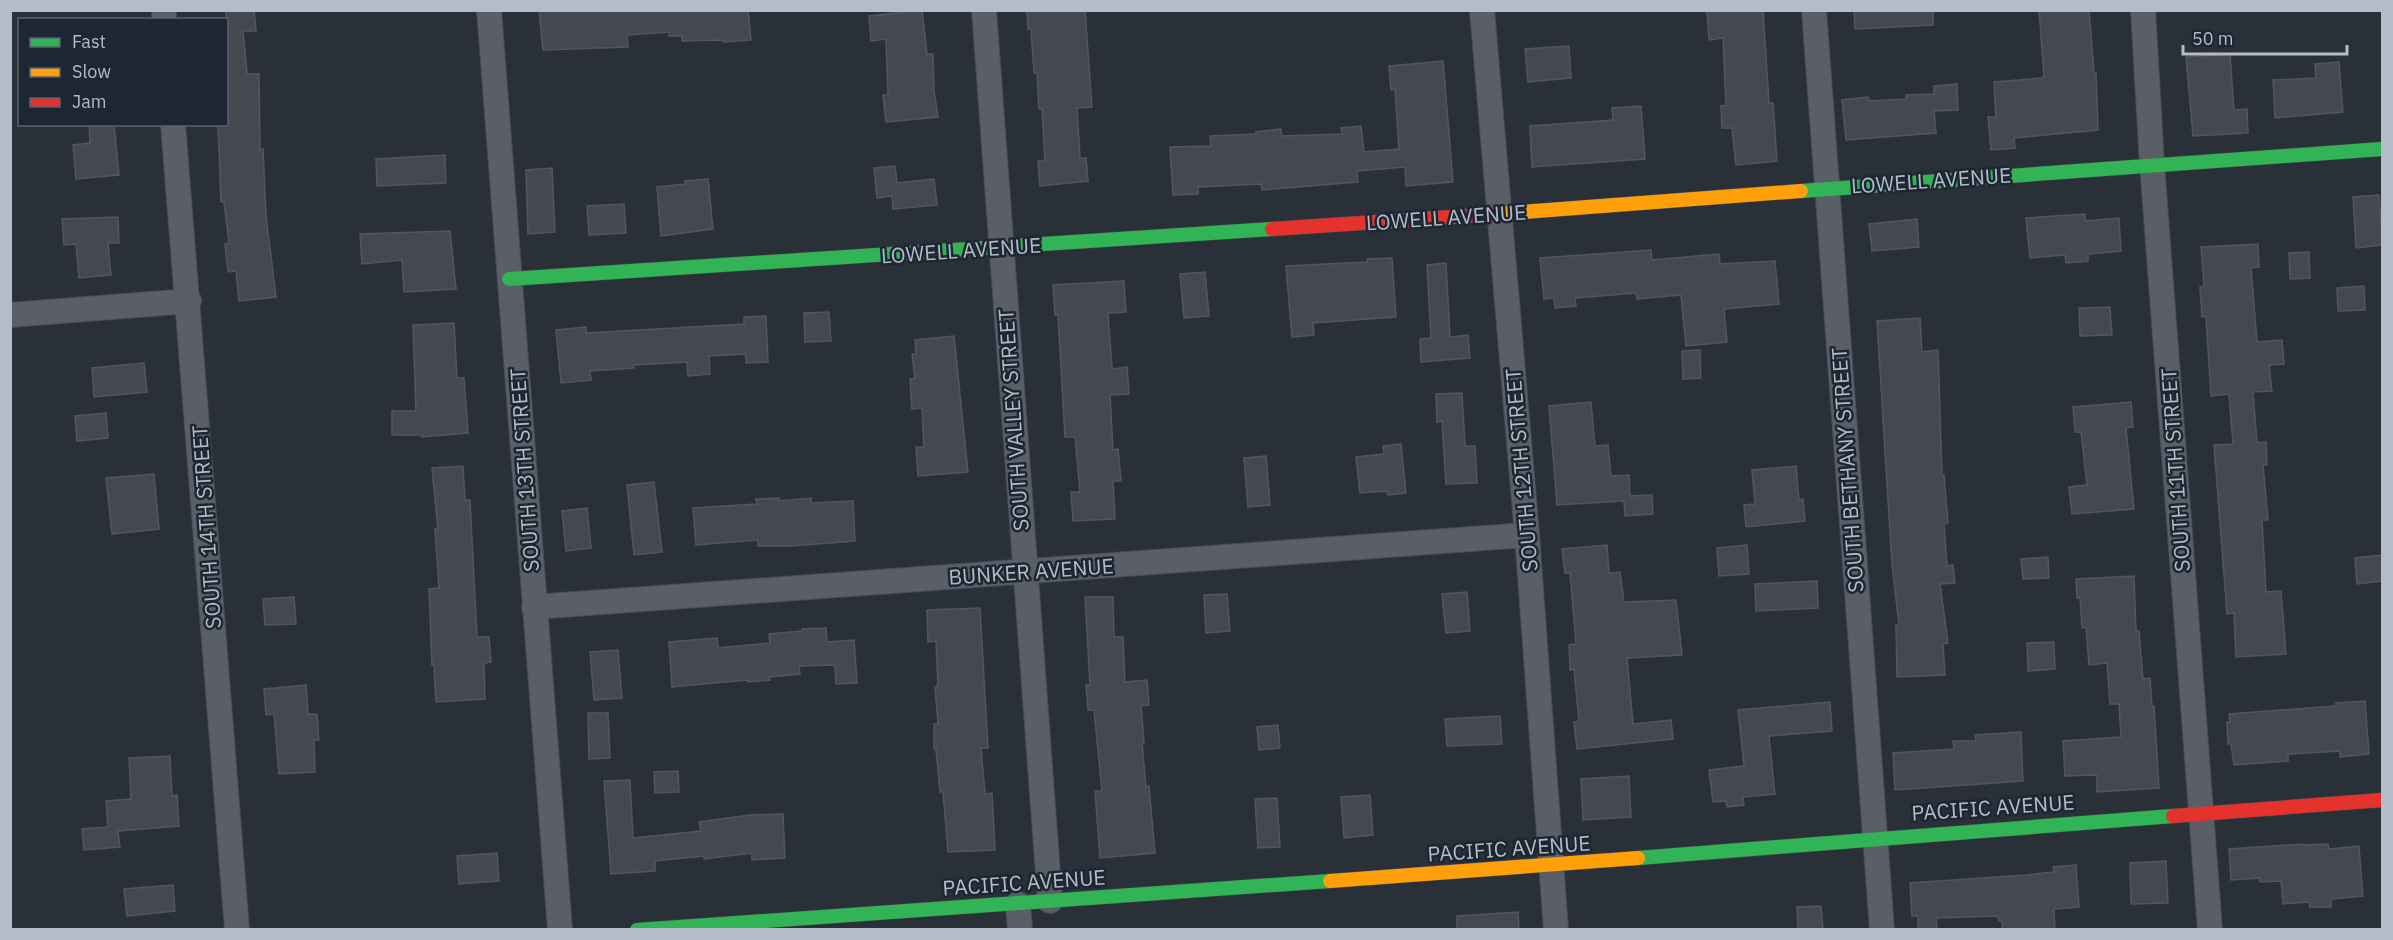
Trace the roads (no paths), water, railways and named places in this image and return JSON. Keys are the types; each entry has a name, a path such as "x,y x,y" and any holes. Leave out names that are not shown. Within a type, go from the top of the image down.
{"street":[{"name":"SOUTH 13TH STREET","path":"489,10 560,930"},
{"name":"SOUTH VALLEY STREET","path":"984,10 1050,901"},
{"name":"SOUTH 12TH STREET","path":"1482,10 1527,535 1556,930"},
{"name":"SOUTH BETHANY STREET","path":"1814,10 1882,930"},
{"name":"SOUTH 11TH STREET","path":"2143,10 2152,164 2210,930"},
{"name":"SOUTH 14TH STREET","path":"173,126 189,301 237,930"},
{"name":"LOWELL AVENUE","path":"509,279 1499,214 2152,164 2382,149"},
{"path":"10,315 189,301"},
{"name":"BUNKER AVENUE","path":"534,607 1527,535"},
{"name":"PACIFIC AVENUE","path":"638,930 1551,867 1874,838 2382,800"},
{"path":"1018,904 1020,930"}]}
